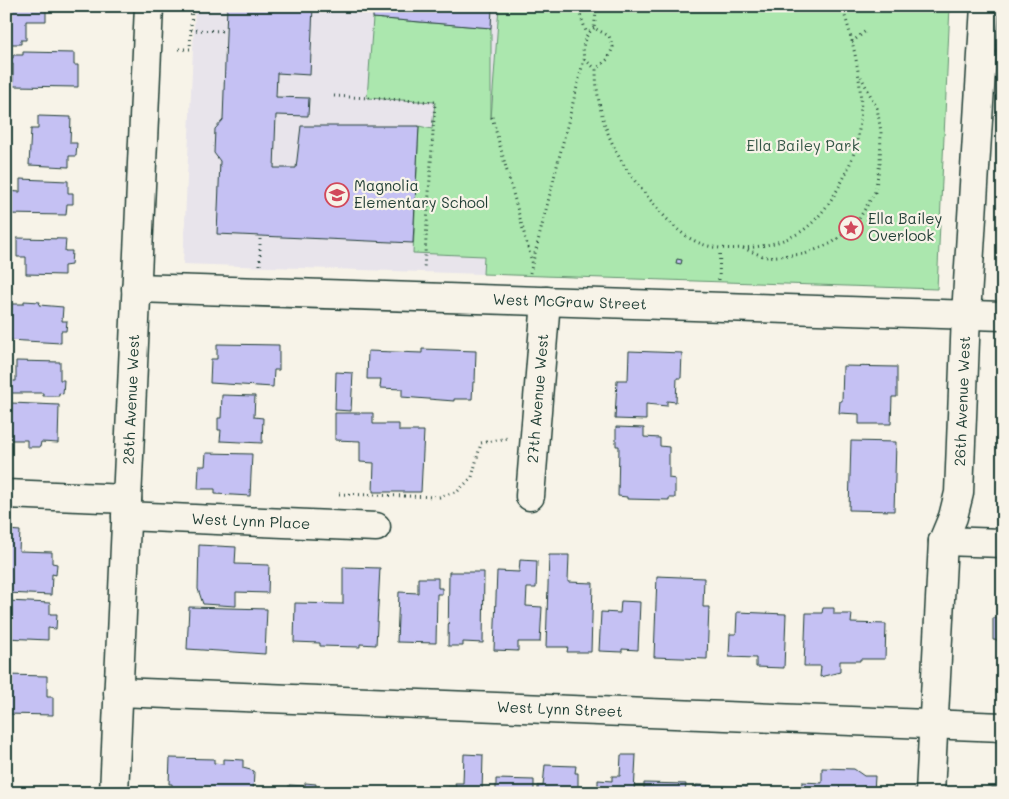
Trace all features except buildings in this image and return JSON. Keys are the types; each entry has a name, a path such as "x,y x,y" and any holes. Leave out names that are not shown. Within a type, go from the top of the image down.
{"street":[{"name":"28th Avenue West","path":"114,793 148,6"},
{"name":"26th Avenue West","path":"930,793 932,725 943,541 953,517 959,493 966,315 985,6"},
{"name":"West McGraw Street","path":"136,288 1003,316"},
{"name":"27th Avenue West","path":"530,496 546,301"},
{"path":"6,494 126,507"},
{"name":"West Lynn Place","path":"126,507 376,527"},
{"path":"943,541 1003,543"},
{"name":"West Lynn Street","path":"118,692 1003,727"}],"path":[{"path":"577,6 587,34"},
{"path":"529,279 584,59 582,46 587,34 594,28 597,6"},
{"path":"596,69 596,92 606,132 630,175 660,212 691,240 720,250 760,247 796,235 825,209 849,169 858,136 861,99 859,74 842,6"},
{"path":"179,49 190,50 191,30 192,7 181,7"},
{"path":"594,28 609,36 613,47 608,59 596,69"},
{"path":"191,30 226,31"},
{"path":"852,42 867,30"},
{"path":"584,59 596,69"},
{"path":"742,248 765,257 805,254 832,243 856,224 875,192 880,163 881,132 877,108 859,74"},
{"path":"334,96 435,102 424,275"},
{"path":"492,117 532,262"},
{"path":"260,236 260,270"},
{"path":"719,285 720,250"},
{"path":"338,494 439,498 458,491 472,478 481,443"}],"shaded area":[{"name":"Magnolia Elementary School","path":"195,6 499,6 483,274 183,264"}],"green space":[{"name":"Ella Bailey Park","path":"499,6 950,6 937,289 483,274 484,256 413,253 419,126 432,129 435,102 367,98 373,18 491,28 491,119"}],"place":[{"name":"Magnolia Elementary School","path":"337,195"},
{"name":"Ella Bailey Overlook","path":"851,228"}]}
